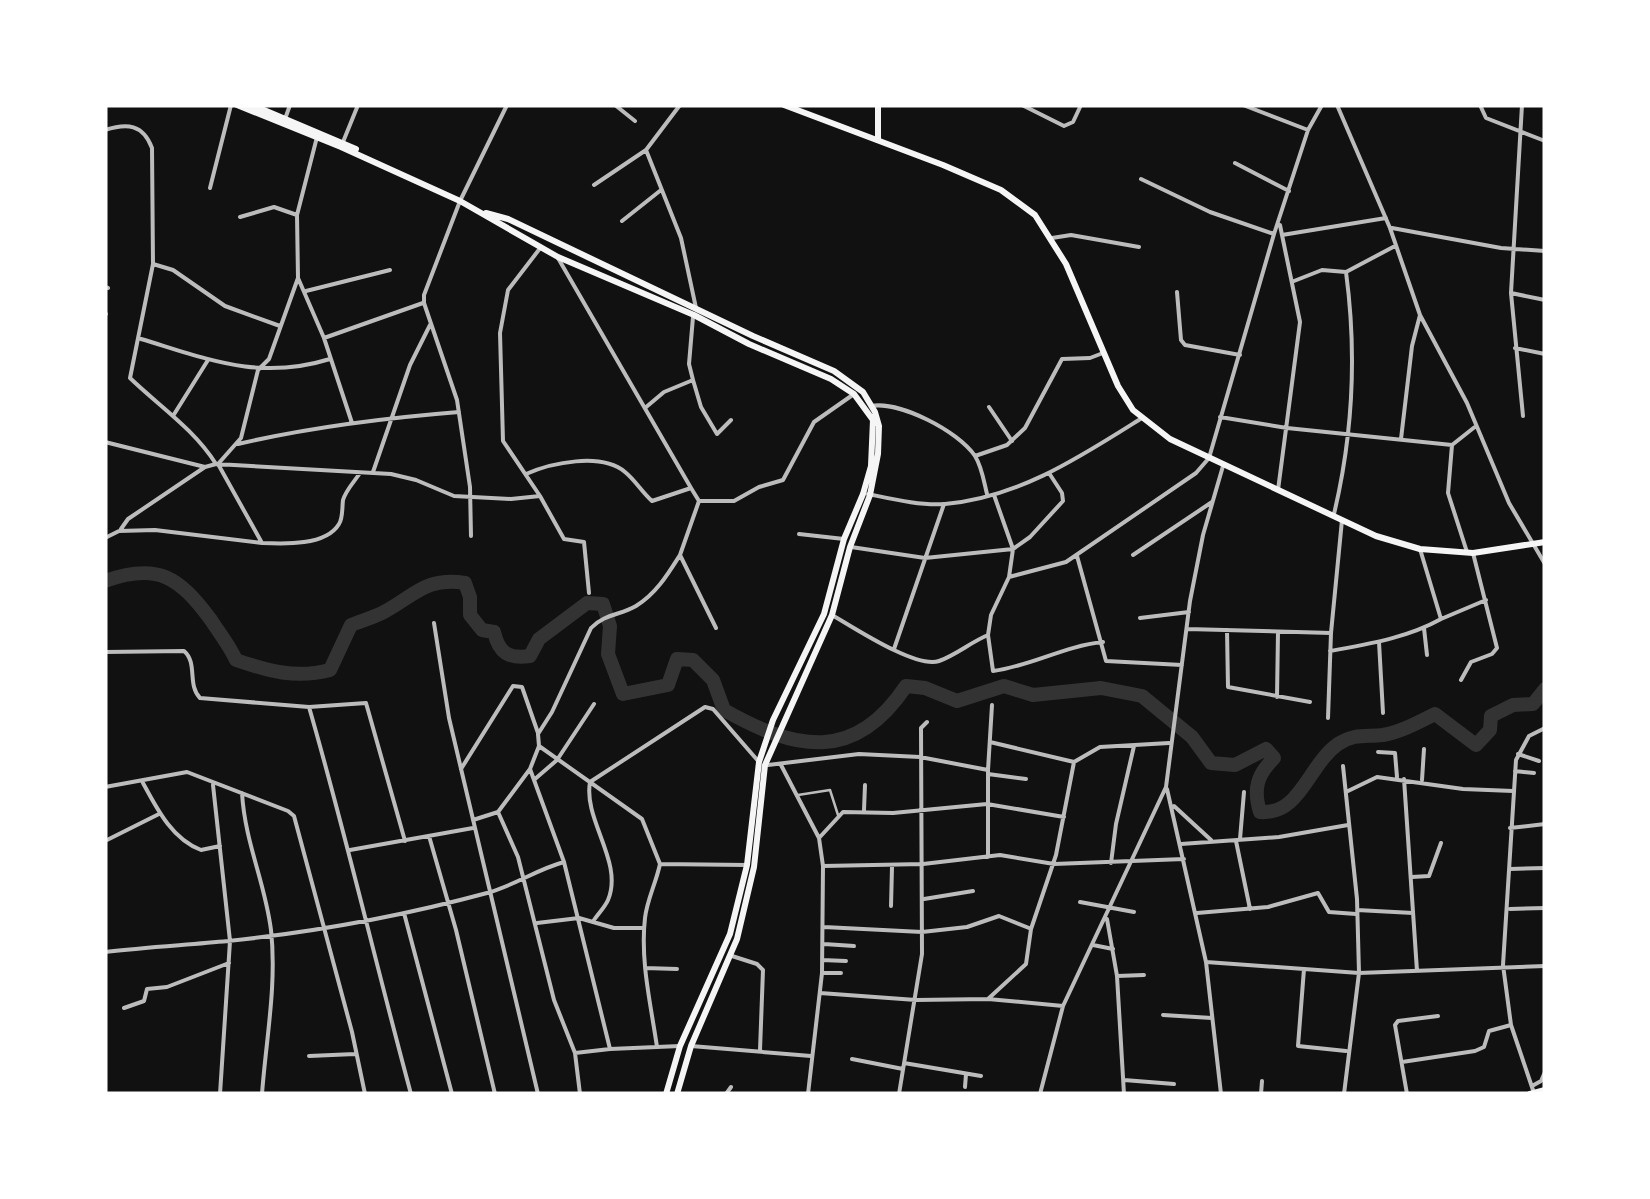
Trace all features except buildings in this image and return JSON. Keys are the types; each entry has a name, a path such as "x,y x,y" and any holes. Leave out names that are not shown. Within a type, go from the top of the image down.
{"main road":[{"path":"234,105 284,121 498,215 695,310 834,371 863,392 874,428 866,494 832,615 777,722"},
{"path":"252,105 341,145"},
{"path":"784,105 1001,190 1036,215 1052,238 1118,386 1142,418 1170,439 1387,540 1420,549 1470,553 1545,542"},
{"path":"878,105 878,140"},
{"path":"461,200 558,257 695,310 748,344 831,379 869,407"},
{"path":"480,211 498,215"},
{"path":"666,1094 680,1046 730,934 747,865 768,745 824,614 844,538 866,494"},
{"path":"676,1094 691,1046 730,955 752,880 762,763"},
{"path":"1532,1091 1545,1090"}],"street":[{"path":"210,188 234,105"},
{"path":"284,121 290,105"},
{"path":"341,145 358,105"},
{"path":"471,536 459,412 450,374 424,303 461,200 507,105"},
{"path":"615,105 635,121"},
{"path":"594,185 646,150 680,105"},
{"path":"1022,105 1064,126 1072,122 1081,105"},
{"path":"1243,105 1308,130"},
{"path":"1337,105 1390,228 1420,315 1476,426 1509,503 1545,564"},
{"path":"1480,105 1486,118 1545,141"},
{"path":"1522,105 1511,292 1523,416"},
{"path":"1009,578 1056,567 1196,473 1209,458 1274,234 1308,130 1320,106"},
{"path":"105,130 123,125 137,128 146,134 152,148 153,264 130,378 206,448 262,543"},
{"path":"238,444 258,370 269,359 298,278 297,215 317,137"},
{"path":"646,150 681,238 695,310 689,364 701,407 717,434 731,420"},
{"path":"1236,163 1289,191"},
{"path":"1140,179 1210,212 1274,234"},
{"path":"622,221 661,190"},
{"path":"240,217 274,207 297,215"},
{"path":"1282,235 1386,218"},
{"path":"1278,490 1300,322 1279,224"},
{"path":"1390,228 1545,251"},
{"path":"1052,238 1071,235 1139,247"},
{"path":"1294,281 1322,270 1346,272 1395,246"},
{"path":"541,247 508,290 500,333 503,441 564,539 584,542 589,593"},
{"path":"538,734 597,621 637,606 661,584 680,555 698,501 558,257"},
{"path":"153,264 173,270 230,309 280,326"},
{"path":"306,291 390,270"},
{"path":"1333,516 1349,435 1354,370 1346,272"},
{"path":"298,278 324,338 352,423"},
{"path":"1177,292 1180,340 1185,345 1240,356"},
{"path":"1511,292 1545,300"},
{"path":"324,338 424,303"},
{"path":"1400,439 1420,315"},
{"path":"374,472 410,365 430,325"},
{"path":"140,338 208,360 258,370 296,368 330,359"},
{"path":"1515,348 1545,354"},
{"path":"974,456 1012,442 1034,412 1062,359 1090,358 1105,352"},
{"path":"173,416 208,360"},
{"path":"644,408 664,392 694,380"},
{"path":"698,501 734,501 782,480 814,422 854,394"},
{"path":"869,407 892,405 910,411 958,440 974,456 1013,549 1009,578 995,603 988,635 993,670 1016,668 1076,646 1103,642"},
{"path":"989,407 1012,442"},
{"path":"217,464 238,444 288,432 459,412"},
{"path":"1220,417 1452,445 1476,426"},
{"path":"866,494 944,504 1016,489 1142,418"},
{"path":"105,442 205,467"},
{"path":"1452,445 1448,493 1486,600 1498,648 1470,662 1461,680"},
{"path":"526,474 560,462 598,463 617,466 652,501 691,488"},
{"path":"105,538 205,467 217,464 404,476 454,496 470,498 540,496"},
{"path":"1040,1094 1063,1006 1166,788 1189,612 1223,465"},
{"path":"119,531 155,530 262,543 322,537 339,524 346,492 360,473"},
{"path":"850,547 926,558 1013,549 1030,537 1063,501 1049,473"},
{"path":"1132,555 1212,502"},
{"path":"894,649 944,504"},
{"path":"1328,718 1330,633 1342,520"},
{"path":"799,534 844,538"},
{"path":"1420,549 1441,618"},
{"path":"1076,554 1104,656 1111,663 1182,665"},
{"path":"680,555 716,628"},
{"path":"1330,651 1424,628 1486,600"},
{"path":"1140,618 1189,612"},
{"path":"832,615 894,649 930,663 988,635"},
{"path":"434,623 448,718 538,1094"},
{"path":"1187,628 1330,633"},
{"path":"1424,628 1426,655"},
{"path":"1227,630 1228,687 1310,702"},
{"path":"1276,697 1278,632"},
{"path":"1378,642 1383,713"},
{"path":"105,652 184,652 191,659 194,691 200,698 309,707 366,703 405,841"},
{"path":"461,769 514,686 522,687 539,746 530,769 498,812 473,820"},
{"path":"535,778 556,760 594,704"},
{"path":"988,857 992,705"},
{"path":"309,707 350,850 364,921 411,1094"},
{"path":"590,782 708,707 762,763 846,754 920,758 1026,780"},
{"path":"899,1094 916,1000 922,932 920,758 921,728 927,722"},
{"path":"1532,1091 1512,1025 1503,965 1514,771 1518,754 1529,736 1545,728"},
{"path":"990,742 1074,762 1100,747 1170,743"},
{"path":"1111,863 1135,744"},
{"path":"539,746 642,819 660,864 644,928 645,968 657,1047"},
{"path":"1422,782 1424,750"},
{"path":"1378,752 1394,753 1397,777"},
{"path":"1518,754 1539,761"},
{"path":"988,998 1022,970 1031,929 1054,864 1074,762"},
{"path":"780,764 818,838 823,866 822,973 808,1094"},
{"path":"1343,766 1359,973 1344,1094"},
{"path":"530,769 564,862 610,1049"},
{"path":"1514,771 1534,773"},
{"path":"105,787 187,772 294,816 365,1094"},
{"path":"1346,792 1378,777 1452,788 1513,791"},
{"path":"1404,779 1417,971"},
{"path":"143,782 159,814 196,848 220,846"},
{"path":"590,782 590,802 610,878 608,902 594,920"},
{"path":"213,783 230,941 220,1094"},
{"path":"864,810 865,785"},
{"path":"1166,788 1206,962 1221,1094"},
{"path":"1244,792 1238,839 1250,910"},
{"path":"242,793 247,839 267,904 272,936 262,1094"},
{"path":"818,838 838,815 864,810 923,811 987,804 1064,817"},
{"path":"1172,804 1211,840"},
{"path":"498,812 518,857 554,1000 575,1052 580,1094"},
{"path":"105,840 159,814"},
{"path":"1510,828 1545,824"},
{"path":"1181,844 1278,837 1348,825"},
{"path":"350,850 475,828"},
{"path":"429,836 449,902 495,1094"},
{"path":"1412,877 1429,876 1442,843"},
{"path":"823,866 922,864 1008,855 1054,864 1184,859"},
{"path":"105,952 272,936 364,921 489,892 524,881 533,871 564,862"},
{"path":"660,864 747,865"},
{"path":"891,906 892,865"},
{"path":"1509,869 1545,868"},
{"path":"922,899 974,892"},
{"path":"1197,913 1250,910 1318,893 1329,912 1413,912"},
{"path":"1080,902 1134,912"},
{"path":"1509,909 1545,908"},
{"path":"404,913 452,1094"},
{"path":"824,928 922,932 967,927 999,916 1031,929"},
{"path":"537,923 579,918 614,928 644,928"},
{"path":"1106,919 1118,976 1124,1094"},
{"path":"822,944 854,946"},
{"path":"1094,945 1113,949"},
{"path":"730,955 758,964 762,970 760,1050"},
{"path":"822,960 846,961"},
{"path":"1206,962 1359,973 1545,966"},
{"path":"124,1008 144,1001 147,989 178,983 229,964"},
{"path":"645,968 676,969"},
{"path":"1304,970 1298,1046 1348,1051"},
{"path":"822,973 841,973"},
{"path":"1118,976 1144,975"},
{"path":"820,993 916,1000 988,998 1063,1006"},
{"path":"1292,1000 1302,1001"},
{"path":"1162,1015 1212,1018"},
{"path":"1408,1094 1396,1023 1438,1016"},
{"path":"1402,1062 1475,1052 1484,1047 1489,1031 1512,1025"},
{"path":"575,1052 680,1046"},
{"path":"691,1046 812,1056"},
{"path":"310,1056 355,1054"},
{"path":"852,1059 981,1076"},
{"path":"1532,1091 1545,1072"},
{"path":"964,1088 966,1074"},
{"path":"1124,1080 1174,1084"},
{"path":"1261,1094 1262,1081"},
{"path":"726,1094 731,1087"}],"lane":[{"path":"796,796 830,790 838,815"}],"waterway":[{"path":"105,581 139,573 166,577 199,605 236,660 294,674 330,670 351,625 440,582 465,583 470,615 482,630 494,632 502,650 516,656 530,656 539,639 587,603 603,604 610,626 608,654 623,694 668,685 677,659 693,660 713,680 724,710 750,724 799,741 844,738 866,728 906,686 925,688 957,701 1004,686 1033,695 1101,688 1142,696 1192,737 1211,763 1235,765 1266,749 1274,758 1258,783 1260,812 1285,806 1328,753 1344,741 1390,734 1435,714 1476,745 1490,730 1491,716 1513,705 1533,704 1545,689"}]}
